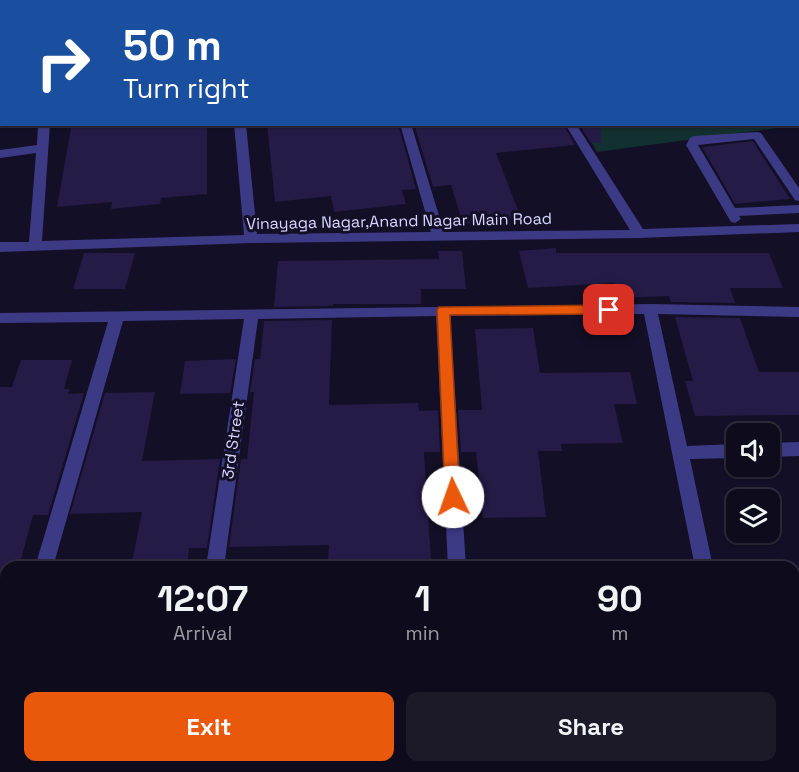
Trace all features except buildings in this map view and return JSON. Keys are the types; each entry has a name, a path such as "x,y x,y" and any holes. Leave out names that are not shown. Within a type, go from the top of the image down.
{"street":[{"path":"35,245 44,126"},
{"path":"240,126 251,239"},
{"path":"406,126 439,238"},
{"path":"571,126 639,234"},
{"path":"740,230 692,145 694,140 757,135 799,197"},
{"path":"0,154 42,148"},
{"path":"731,212 799,208"},
{"name":"Vinayaga Nagar,Anand Nagar Main Road","path":"0,246 251,239 639,234 799,228"},
{"path":"650,309 703,561"},
{"path":"0,318 443,310 650,309 799,312"},
{"path":"443,310 457,561"},
{"name":"3rd Street","path":"216,561 252,314"},
{"path":"46,561 117,316"},
{"path":"780,450 799,449"},
{"path":"680,453 726,451"}],"green space":[{"path":"582,126 792,126 597,152"}],"route":[{"path":"453,497 443,310 609,310"}]}
